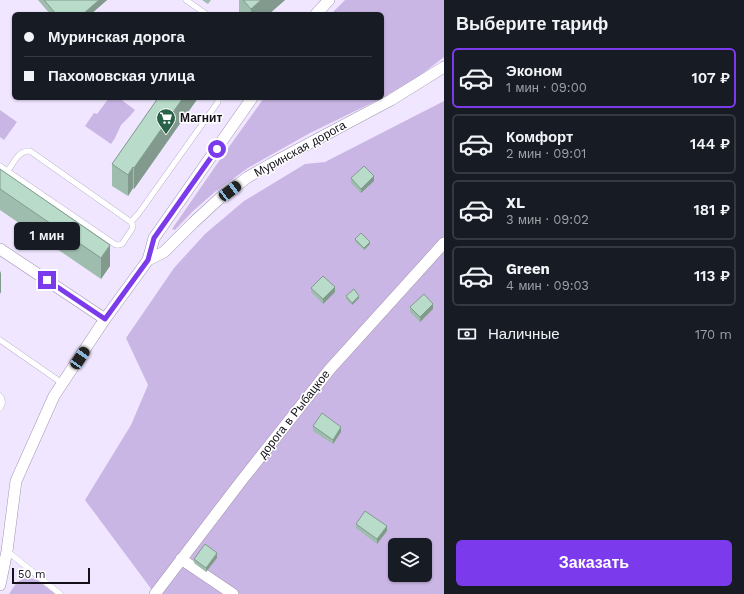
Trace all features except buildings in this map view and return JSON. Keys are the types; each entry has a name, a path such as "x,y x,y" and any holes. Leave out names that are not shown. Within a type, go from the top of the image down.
{"street":[{"path":"318,12 329,0"},
{"name":"Муринская дорога","path":"148,260 164,252 220,198 248,177 391,100 444,67"},
{"name":"Муринская дорога","path":"0,585 7,551 16,481 54,396 105,319 148,260 154,238 251,100"},
{"name":"дорога в Рыбацкое","path":"155,594 330,369 444,243"},
{"path":"0,249 105,319"},
{"path":"181,559 233,594"}],"lane":[{"path":"186,0 202,12"},
{"path":"131,222 139,213 218,100"},
{"path":"0,166 116,245 122,244 132,229 133,226 131,222 30,151 20,153 8,171"},
{"path":"0,340 62,383"},
{"path":"0,396 2,406 0,408"},
{"path":"7,551 60,594"}],"shaded area":[{"path":"345,0 444,0 444,57 418,77 384,97 384,12 333,12"},
{"path":"108,100 122,100 135,110 121,125 111,144 85,126 94,113 97,114"},
{"path":"263,100 378,100 310,133 248,168 216,191 193,211 175,230 172,229"},
{"path":"444,101 444,594 155,594 85,500 131,425 148,385 126,338 174,268 205,234 244,201 305,164 325,162"},
{"path":"0,110 17,122 4,140 0,137"},
{"path":"25,578 36,579 55,594 9,594 17,582"}],"place":[{"name":"Магнит","path":"166,135"}],"route":[{"path":"47,280 105,319 148,260 154,238 217,149"}]}
